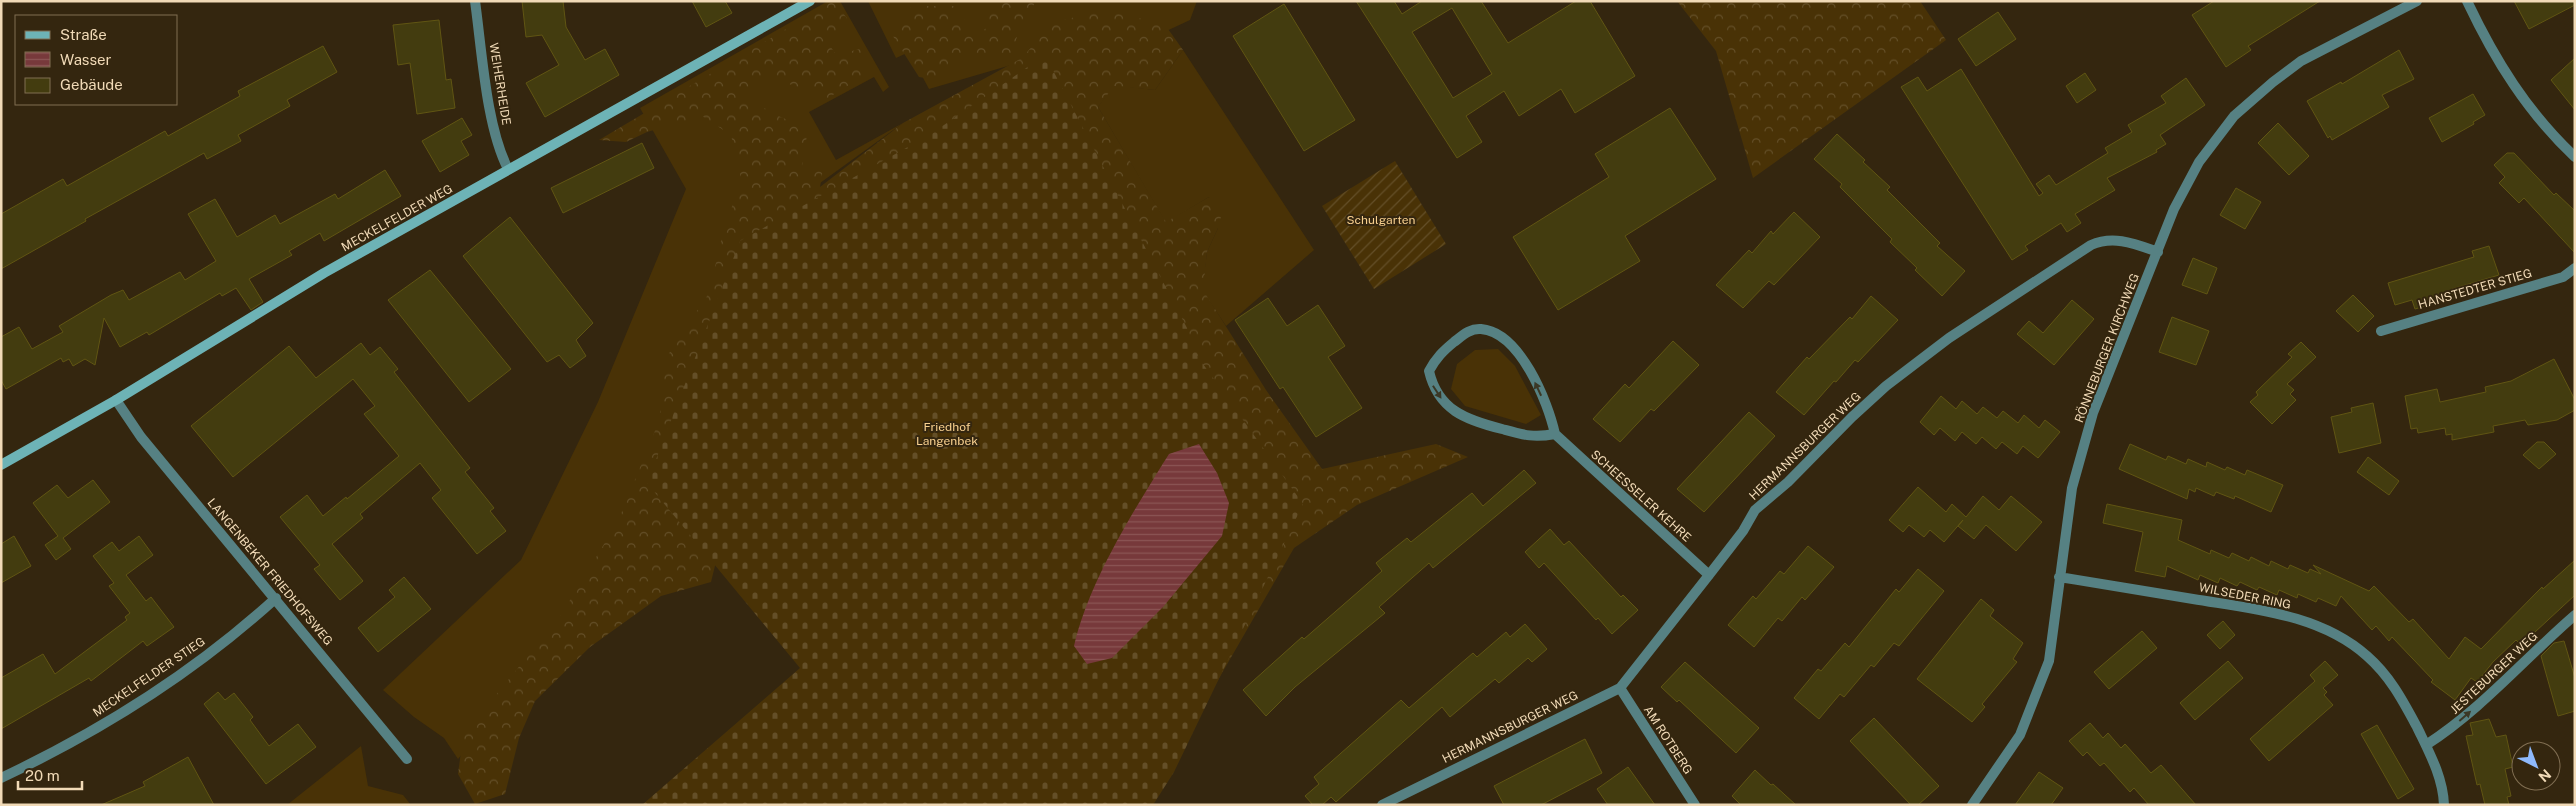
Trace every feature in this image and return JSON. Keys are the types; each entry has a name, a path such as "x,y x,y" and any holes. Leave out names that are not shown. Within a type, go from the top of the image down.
{"main road":[{"name":"MECKELFELDER WEG","path":"1,465 116,400 324,273 810,1"}],"street":[{"name":"WEIHERHEIDE","path":"475,1 494,129 508,169"},
{"name":"RÖNNEBURGER KIRCHWEG","path":"1972,805 2020,735 2049,661 2072,488 2093,413 2174,209 2199,162 2234,116 2273,82 2301,61 2417,1"},
{"path":"2467,1 2514,88 2545,128 2575,157"},
{"name":"HERMANNSBURGER WEG","path":"1382,805 1620,688 1709,576 1743,531 1755,510 1788,482 1886,386 1949,338 2099,241 2118,240 2158,252"},
{"name":"HANSTEDTER STIEG","path":"2381,331 2563,277 2575,268"},
{"path":"1481,328 1500,337 1514,347 1525,360 1551,415 1555,434 1536,438 1474,422 1455,412 1433,388 1429,371 1438,355 1467,332 1481,328"},
{"name":"LANGENBEKER FRIEDHOFSWEG","path":"116,400 141,437 276,598 407,759"},
{"name":"SCHEESSELER KEHRE","path":"1555,434 1709,576"},
{"name":"WILSEDER RING","path":"2059,577 2258,610 2301,620 2331,633 2354,646 2385,674 2408,711 2426,745 2442,784 2444,805"},
{"name":"MECKELFELDER STIEG","path":"1,778 36,762 136,703 255,617 276,598"},
{"name":"JESTEBURGER WEG","path":"2426,745 2454,726 2494,692 2575,615"},
{"name":"AM ROTBERG","path":"1620,688 1695,805"}],"green space":[{"path":"828,1 840,1 889,87 883,92 874,77 809,112 836,160 903,123 740,241 588,602 458,759 444,738 414,717 383,690 521,560 598,402 686,189 640,108"},
{"name":"Friedhof Langenbek","path":"833,1 847,18 827,41 836,55 864,48 863,76 828,98 764,75 742,94 774,114 808,129 802,166 823,169 820,187 903,123 1022,58 1053,22 1104,11 1143,19 1168,29 1183,50 1155,90 1114,86 1098,107 1166,222 1209,197 1223,209 1218,228 1207,252 1203,290 1266,390 1322,469 1436,444 1468,457 1357,505 1294,548 1195,720 723,533 711,582 661,596 590,647 535,701 519,738 505,794 475,804 458,774 464,729 496,695 561,615 618,521 659,421 666,358 709,293 721,241 741,178 731,135 702,116 647,132 626,142 599,140"},
{"path":"868,1 1197,1 1190,20 1160,34 1045,55 929,89 909,52 896,58"},
{"path":"991,1 1036,1 1020,29 1011,54 950,55 945,81 919,77 891,33 912,6 954,6 976,35 988,27"},
{"path":"1677,1 1920,1 1946,40 1753,178 1716,51"},
{"path":"1183,50 1314,250 1226,326 1202,290 1207,252 1218,228 1209,197 1166,223 1098,107 1113,85 1155,90"},
{"name":"Friedhof Langenbek","path":"1045,55 1187,328 1198,357 1303,504 1174,772 1153,805 642,805 800,668 647,483 740,241 931,134"},
{"name":"Schulgarten","path":"1395,161 1446,244 1374,289 1322,206"},
{"path":"1498,349 1515,366 1541,415 1526,424 1465,406 1451,389 1457,364 1475,350"},
{"path":"361,746 368,786 403,795 411,805 287,805"}],"water":[{"path":"1199,444 1217,473 1229,503 1222,536 1163,607 1112,658 1087,664 1074,646 1090,596 1101,571 1169,454"}],"building":[{"path":"522,1 563,1 566,27 585,60 605,49 619,75 545,117 526,83 559,65 542,35 526,37"},
{"path":"692,1 725,1 732,13 706,27"},
{"path":"1356,1 1394,1 1402,14 1422,1 1481,1 1508,43 1576,1 1590,1 1635,76 1575,113 1561,89 1519,116 1504,91 1466,116 1482,142 1457,158","holes":["1452,8 1492,74 1453,98 1412,32"]},
{"path":"2214,1 2320,1 2248,46 2251,50 2226,67 2192,15"},
{"path":"2514,1 2575,1 2575,5 2529,29"},
{"path":"1284,4 1355,120 1304,151 1233,36"},
{"path":"1998,12 2016,39 1976,66 1958,39"},
{"path":"439,20 446,80 451,79 455,108 417,114 410,63 398,65 393,25"},
{"path":"323,46 337,72 287,100 290,106 238,135 241,141 207,159 204,153 85,219 86,221 1,269 1,214 63,179 67,186 165,131 168,136 240,96 238,91"},
{"path":"2399,50 2414,79 2382,95 2389,107 2332,140 2330,136 2328,138 2307,101 2341,82 2342,84"},
{"path":"2575,58 2575,110 2551,80"},
{"path":"1961,69 2039,196 2043,193 2036,184 2049,175 2056,185 2108,153 2105,148 2132,132 2128,125 2166,103 2161,96 2186,78 2205,105 2160,135 2166,144 2156,150 2157,152 2107,178 2115,190 2075,214 2081,223 2067,232 2061,223 2025,246 2028,250 2012,260 1901,87 1918,77 1927,91"},
{"path":"2085,73 2096,90 2077,103 2066,86"},
{"path":"2473,94 2485,115 2473,122 2474,124 2442,142 2429,118"},
{"path":"1670,108 1716,179 1625,236 1640,261 1558,310 1513,237 1609,177 1595,154"},
{"path":"462,118 472,135 461,141 469,155 440,172 422,141"},
{"path":"2278,123 2309,156 2289,175 2258,143"},
{"path":"1837,134 1865,160 1863,162 1890,187 1887,190 1940,243 1937,246 1965,271 1942,296 1890,242 1892,239 1840,187 1842,184 1814,159"},
{"path":"642,143 654,168 563,213 551,188"},
{"path":"2507,153 2514,153 2554,195 2556,193 2575,211 2575,253 2524,198 2519,203 2499,183 2505,177 2494,165"},
{"path":"385,170 401,196 324,241 320,233 289,251 292,255 249,279 263,302 251,310 236,288 222,296 220,293 149,335 147,332 120,347 104,318 95,365 85,359 73,366 69,359 63,362 61,358 6,389 1,380 1,337 19,327 32,349 63,332 59,326 111,295 123,290 129,300 180,272 185,280 216,261 188,214 215,199 237,237 275,215 280,224 335,194 338,199"},
{"path":"2236,188 2261,202 2245,229 2220,215"},
{"path":"1794,212 1820,237 1774,285 1769,281 1743,308 1716,285 1749,250 1752,253 1771,231 1773,234"},
{"path":"510,217 593,323 576,340 586,356 570,368 559,355 547,362 463,256"},
{"path":"2489,246 2499,275 2452,289 2454,298 2415,309 2412,300 2395,305 2388,283 2474,257 2472,251"},
{"path":"2193,258 2217,268 2207,294 2182,285"},
{"path":"430,270 511,369 469,402 388,300"},
{"path":"2353,295 2374,316 2358,332 2336,311"},
{"path":"1871,296 1898,320 1858,362 1855,360 1836,382 1834,381 1804,415 1776,392 1807,357 1809,359 1850,317 1852,319"},
{"path":"1268,298 1287,326 1318,305 1345,346 1328,357 1362,408 1316,437 1283,387 1280,389 1235,320"},
{"path":"2072,300 2094,319 2054,365 2017,334 2029,321 2043,333"},
{"path":"2172,317 2209,331 2196,365 2159,352"},
{"path":"1673,341 1699,365 1654,411 1651,409 1620,442 1593,419 1625,384 1629,388"},
{"path":"2301,342 2316,357 2287,384 2294,390 2290,394 2296,400 2272,424 2250,402 2258,395 2256,392 2292,357 2288,354"},
{"path":"361,343 370,355 380,347 398,369 394,372 470,468 465,472 494,508 490,511 506,531 477,554 432,498 441,490 420,463 360,514 363,518 332,544 363,581 340,600 314,569 320,565 280,517 307,495 323,516 346,497 347,499 399,456 364,414 375,406 353,379 233,477 191,426 289,346 316,378"},
{"path":"2554,359 2575,400 2575,410 2557,420 2528,425 2525,420 2493,426 2494,432 2452,440 2452,434 2446,435 2445,428 2418,433 2417,428 2411,429 2405,396 2437,389 2440,402 2486,392 2485,387 2511,381"},
{"path":"1941,396 1956,409 1962,401 1977,414 1983,407 1997,418 2003,411 2018,423 2024,415 2039,428 2045,420 2060,432 2038,458 2023,446 2017,454 2002,442 1996,449 1982,437 1976,444 1962,432 1955,441 1940,428 1934,435 1920,422"},
{"path":"2373,403 2381,443 2339,453 2331,417 2352,412 2351,408"},
{"path":"1749,412 1775,436 1704,512 1677,489"},
{"path":"2537,442 2544,442 2556,454 2539,469 2523,455"},
{"path":"2130,444 2166,460 2168,456 2186,464 2188,459 2206,467 2207,462 2225,470 2227,467 2245,475 2247,470 2283,485 2271,512 2235,496 2234,499 2216,492 2214,496 2196,488 2195,492 2189,489 2187,499 2119,469"},
{"path":"2368,457 2399,481 2389,495 2357,472"},
{"path":"1524,470 1536,483 1433,568 1429,563 1379,607 1385,613 1295,687 1266,716 1243,690 1302,637 1304,639 1382,571 1376,563 1407,538 1411,542 1472,493 1483,506"},
{"path":"93,480 110,502 63,538 71,549 56,560 45,545 58,536 33,503 57,485 68,498"},
{"path":"1918,487 1946,512 1952,504 1966,517 1983,496 1999,510 2011,496 2042,522 2016,551 1986,525 1974,539 1958,526 1963,520 1944,542 1930,530 1924,537 1909,525 1903,532 1889,520"},
{"path":"2107,504 2182,520 2178,540 2210,554 2211,550 2229,558 2232,553 2249,561 2251,557 2269,566 2271,561 2288,569 2290,565 2308,573 2310,569 2321,574 2313,565 2369,591 2374,586 2409,622 2413,619 2449,659 2465,637 2481,649 2542,587 2543,589 2575,560 2575,595 2521,645 2516,640 2493,662 2477,682 2471,678 2455,700 2431,682 2433,680 2392,637 2389,641 2376,626 2372,630 2341,596 2336,606 2318,598 2316,602 2298,594 2297,598 2279,590 2277,595 2259,587 2257,590 2240,582 2237,586 2220,578 2218,583 2200,575 2198,580 2167,566 2165,577 2135,571 2143,532 2103,523"},
{"path":"1550,529 1564,545 1569,541 1621,597 1623,595 1638,610 1612,634 1598,618 1596,620 1544,563 1539,568 1525,552"},
{"path":"14,536 31,566 1,583 1,544"},
{"path":"139,536 153,555 126,575 146,601 151,597 174,627 147,646 143,641 91,681 89,678 1,729 1,678 43,654 55,674 127,620 125,617 130,613 109,586 114,583 93,556 112,542 119,551"},
{"path":"1808,546 1834,567 1805,600 1802,597 1782,621 1778,618 1754,647 1728,625 1753,596 1756,599 1780,571 1784,574"},
{"path":"1918,569 1944,591 1899,646 1894,643 1874,667 1871,665 1844,697 1840,694 1819,719 1794,698 1818,669 1821,671 1845,643 1849,647 1896,589 1899,592"},
{"path":"404,577 431,609 378,652 358,628 395,597 389,590"},
{"path":"1981,599 1994,610 1990,616 2023,643 2013,659 2017,662 1982,704 1985,707 1972,722 1917,679"},
{"path":"2223,621 2235,635 2220,649 2207,635"},
{"path":"1525,624 1547,649 1532,662 1528,658 1499,683 1495,679 1450,717 1442,707 1336,802 1331,797 1322,805 1313,805 1305,796 1319,784 1314,777 1401,700 1409,708 1473,653 1477,657 1506,632 1510,637"},
{"path":"2142,631 2157,648 2109,689 2094,672"},
{"path":"2564,641 2575,678 2575,711 2558,716 2541,656 2554,643"},
{"path":"2228,661 2243,678 2195,720 2180,703"},
{"path":"2325,661 2338,675 2323,688 2327,692 2324,695 2333,705 2269,761 2250,739 2315,681 2310,675"},
{"path":"1685,662 1759,728 1736,753 1679,700 1677,702 1661,687"},
{"path":"218,692 225,700 234,693 253,717 250,720 269,746 298,724 316,747 266,784 204,704"},
{"path":"1874,718 1939,786 1918,805 1911,805 1850,741"},
{"path":"2489,719 2496,737 2506,735 2511,758 2511,768 2505,769 2511,796 2507,797 2509,805 2485,805 2480,784 2477,785 2466,736 2473,735 2470,723"},
{"path":"2090,723 2103,738 2108,733 2121,748 2125,744 2151,773 2161,765 2196,805 2149,805 2134,788 2130,792 2104,763 2100,766 2087,752 2083,756 2069,741"},
{"path":"2377,725 2414,789 2398,799 2361,734"},
{"path":"1585,739 1602,773 1541,805 1504,805 1494,786"},
{"path":"188,757 214,805 101,805 145,786 143,782"},
{"path":"1628,767 1655,805 1608,805 1597,789"},
{"path":"1755,770 1796,805 1741,805 1732,796"},
{"path":"2039,772 2063,788 2051,805 2015,805"}]}
